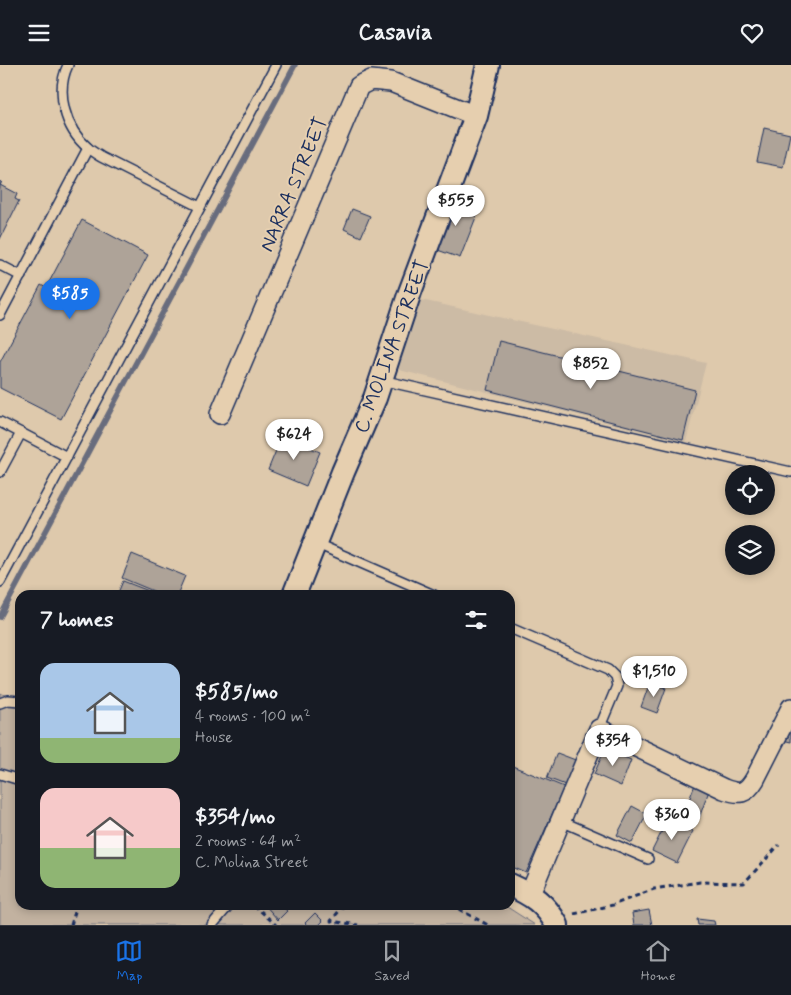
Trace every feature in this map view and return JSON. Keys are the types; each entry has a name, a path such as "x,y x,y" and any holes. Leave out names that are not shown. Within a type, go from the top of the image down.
{"street":[{"name":"C. MOLINA STREET","path":"296,590 381,380 410,292 476,116 488,65"},
{"name":"NARRA STREET","path":"220,415 358,86 371,80 391,81 476,116"},
{"path":"556,921 545,907 520,890 561,821 599,729 733,793 744,792 750,787 791,708"}],"lane":[{"path":"68,65 64,73 62,86 65,112 78,138 88,149 200,207"},
{"path":"0,582 276,65"},
{"path":"0,315 88,149"},
{"path":"0,265 21,276"},
{"path":"381,380 791,472"},
{"path":"0,422 67,457"},
{"path":"0,472 21,433"},
{"path":"314,543 422,590"},
{"path":"515,630 608,670 615,677 617,687 599,729"},
{"path":"0,703 8,700 15,701"},
{"path":"0,774 15,778"},
{"path":"561,821 648,859"},
{"path":"212,925 225,910"}],"path":[{"path":"556,921 613,905 654,889 700,882 744,883 779,845"},
{"path":"71,925 76,910"},
{"path":"260,910 276,925"},
{"path":"340,910 331,921 358,925"},
{"path":"460,910 488,925"}],"shaded area":[{"path":"417,299 706,363 686,442 395,369"},
{"path":"0,693 15,699 15,910 512,910 535,925 0,925"}],"building":[{"path":"764,128 790,134 783,167 757,162"},
{"path":"0,185 17,194 15,199 19,201 0,239"},
{"path":"452,196 480,207 460,258 432,248"},
{"path":"352,209 370,216 361,237 344,229"},
{"path":"82,220 148,255 61,419 0,388 0,362 41,285 46,288"},
{"path":"499,341 695,390 683,440 487,390"},
{"path":"282,436 320,452 306,486 268,470"},
{"path":"132,554 185,576 179,590 151,590 122,578"},
{"path":"123,581 146,590 119,590"},
{"path":"650,682 666,688 657,713 641,707"},
{"path":"791,716 791,742 778,739"},
{"path":"605,749 631,760 621,786 594,774"},
{"path":"557,753 578,761 568,786 547,778"},
{"path":"515,767 564,787 526,873 515,868"},
{"path":"696,782 710,788 699,818 684,813"},
{"path":"632,806 647,814 632,843 617,835"},
{"path":"668,819 693,831 677,863 652,851"},
{"path":"269,910 287,911 278,920"},
{"path":"649,910 652,925 634,925 632,913"},
{"path":"315,913 323,921 319,925 307,925 305,923"},
{"path":"697,919 714,921 715,925 698,925"}],"waterway":[{"path":"0,617 295,65"}]}
